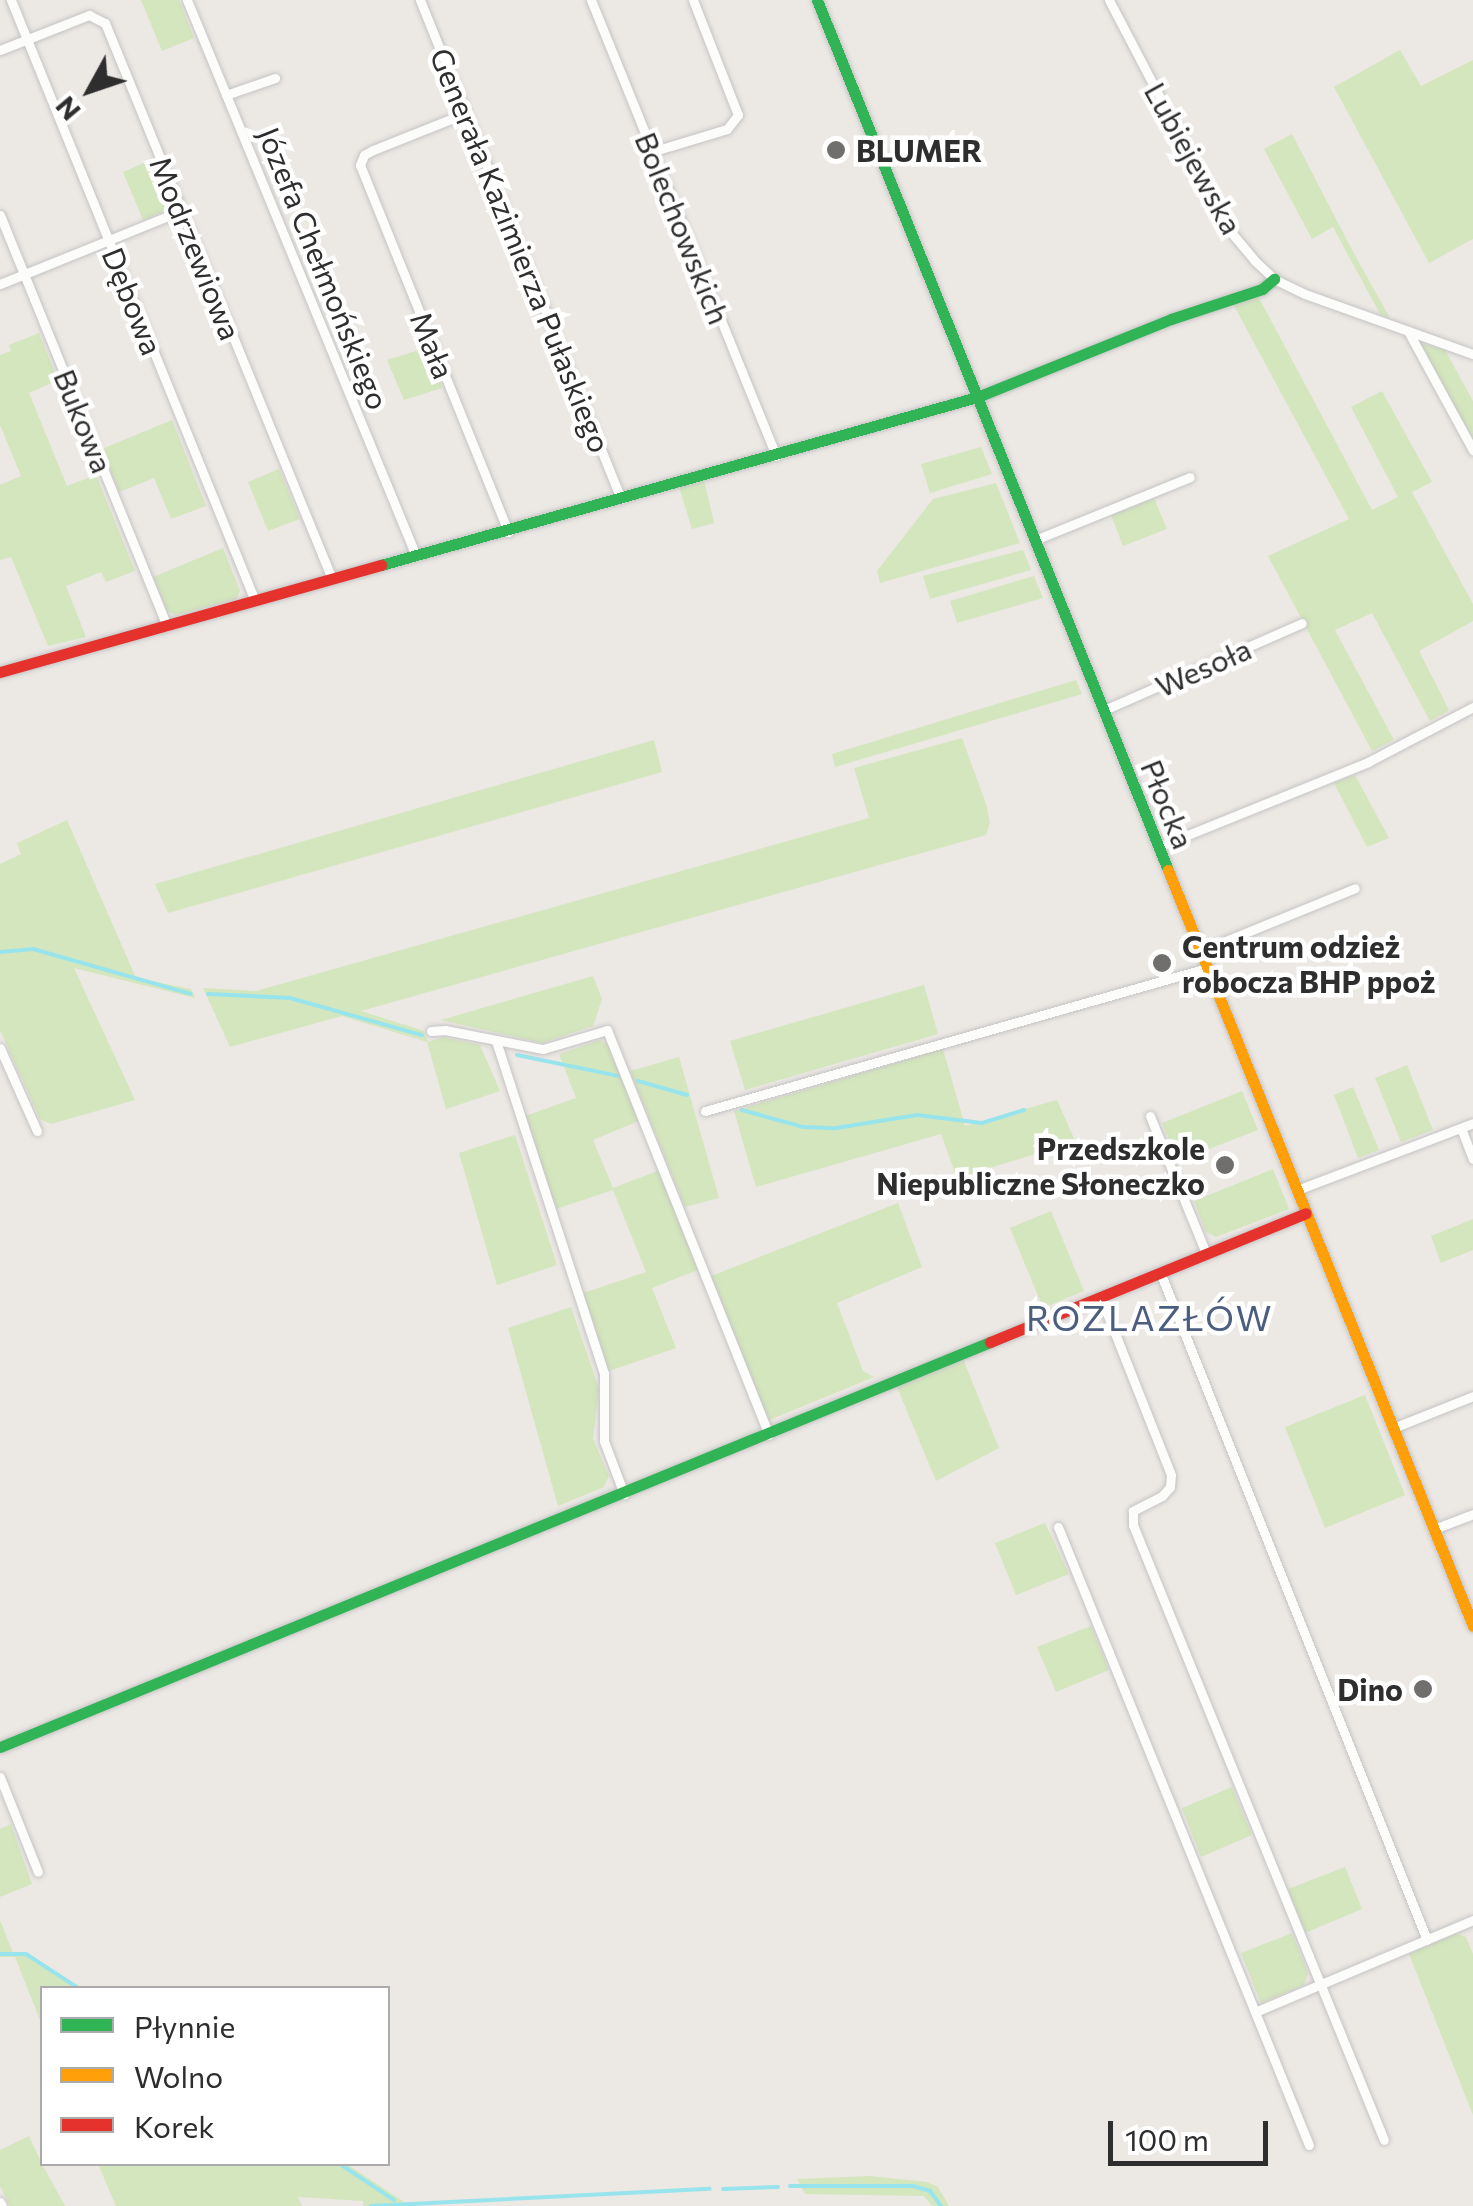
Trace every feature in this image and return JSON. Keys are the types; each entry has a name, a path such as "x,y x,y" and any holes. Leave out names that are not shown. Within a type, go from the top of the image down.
{"street":[{"name":"Dębowa","path":"11,0 255,601"},
{"name":"Józefa Chełmońskiego","path":"186,0 416,556"},
{"name":"Generała Kazimierza Pułaskiego","path":"420,0 621,499"},
{"name":"Bolechowskich","path":"591,0 776,456"},
{"path":"652,152 726,129 738,116 693,0"},
{"name":"Płocka","path":"817,0 1473,1626"},
{"name":"Lubiejewska","path":"1108,0 1230,231 1274,279 1473,354"},
{"name":"Modrzewiowa","path":"0,50 89,15 102,18 332,579"},
{"path":"226,96 275,78"},
{"name":"Mała","path":"466,113 361,158 362,170 508,532"},
{"path":"0,284 181,211"},
{"name":"Bukowa","path":"0,216 167,626"},
{"path":"0,657 3,671 977,397 1171,319 1262,289 1274,279"},
{"path":"1408,332 1473,450"},
{"path":"1034,540 1190,477"},
{"name":"Wesoła","path":"1104,710 1302,623"},
{"path":"1158,847 1368,762 1473,707"},
{"path":"1201,951 1355,888"},
{"path":"705,1111 1208,968"},
{"path":"431,1031 445,1030 544,1049 604,1030 611,1035 769,1434"},
{"path":"496,1041 604,1374 604,1441 624,1494"},
{"path":"0,1048 37,1131"},
{"path":"1150,1116 1206,1253"},
{"path":"1298,1190 1473,1123"},
{"path":"1461,1128 1473,1159"},
{"path":"0,1747 1306,1213"},
{"path":"1160,1272 1427,1940"},
{"path":"1100,1298 1170,1475 1170,1487 1162,1496 1133,1512 1133,1525 1384,2140"},
{"path":"1394,1428 1473,1396"},
{"path":"1434,1529 1473,1514"},
{"path":"1058,1527 1309,2145"},
{"path":"0,1777 38,1872"},
{"path":"1255,2012 1473,1920"}],"green space":[{"path":"141,0 179,0 194,38 162,51"},
{"path":"1400,50 1421,86 1473,60 1473,239 1429,263 1334,87"},
{"path":"1292,134 1390,318 1380,314 1333,227 1312,239 1264,149"},
{"path":"153,159 170,202 167,210 143,220 123,172"},
{"path":"1257,294 1372,510 1398,497 1351,407 1382,391 1432,482 1412,492 1473,604 1473,621 1419,651 1449,710 1430,721 1372,613 1335,630 1394,740 1372,751 1268,556 1349,519 1232,302"},
{"path":"39,333 58,380 29,393 67,486 96,475 135,571 106,582 101,572 66,586 86,637 48,646 11,557 0,560 0,485 21,476 0,425 0,355 11,351 9,345"},
{"path":"1419,343 1445,350 1473,401 1473,439"},
{"path":"425,348 442,388 404,400 387,360"},
{"path":"172,420 206,506 171,519 154,478 119,492 102,449"},
{"path":"981,447 992,474 930,493 921,464"},
{"path":"279,469 300,519 268,531 248,482"},
{"path":"704,480 714,523 692,529 679,487"},
{"path":"996,483 1020,543 880,583 877,571 933,499"},
{"path":"1154,498 1167,529 1123,546 1111,515"},
{"path":"223,548 240,591 236,599 176,615 167,611 153,577"},
{"path":"1023,550 1031,570 930,599 923,576"},
{"path":"1034,576 1043,598 957,623 950,601"},
{"path":"1076,680 1082,694 835,767 832,754"},
{"path":"962,738 986,804 990,822 986,835 361,1011 424,1031 428,1042 443,1037 480,1045 500,1091 446,1109 427,1042 342,1016 230,1047 203,988 256,991 869,818 854,768"},
{"path":"654,740 662,772 168,913 155,884"},
{"path":"1355,775 1389,838 1367,847 1334,783"},
{"path":"67,820 136,978 191,989 195,998 74,968 135,1100 51,1124 40,1119 0,1030 0,864 21,854 17,843"},
{"path":"593,976 602,999 593,1026 542,1043 441,1020"},
{"path":"924,985 938,1034 745,1090 730,1041"},
{"path":"600,1040 612,1047 641,1120 593,1140 613,1188 660,1170 700,1269 652,1288 676,1348 609,1371 583,1293 646,1272 613,1190 556,1209 525,1116 576,1098 559,1054"},
{"path":"943,1049 965,1126 1057,1100 1080,1152 1058,1147 957,1178 941,1134 756,1187 734,1111"},
{"path":"679,1057 719,1198 685,1207 630,1071"},
{"path":"1407,1065 1433,1130 1401,1142 1375,1078"},
{"path":"1353,1087 1379,1150 1358,1158 1334,1095"},
{"path":"1242,1091 1258,1130 1178,1161 1162,1123"},
{"path":"515,1135 557,1265 497,1285 459,1153"},
{"path":"1273,1169 1289,1209 1216,1237 1206,1232 1194,1201"},
{"path":"898,1203 922,1267 837,1303 863,1371 874,1377 767,1421 711,1276"},
{"path":"1051,1211 1084,1291 1043,1308 1010,1228"},
{"path":"1473,1219 1473,1250 1441,1263 1431,1236"},
{"path":"571,1307 599,1389 593,1439 609,1476 604,1487 558,1506 508,1328"},
{"path":"963,1359 999,1448 936,1481 897,1387"},
{"path":"1365,1395 1405,1495 1325,1528 1285,1427"},
{"path":"1045,1523 1069,1574 1016,1595 995,1543"},
{"path":"1091,1626 1109,1670 1056,1692 1037,1647"},
{"path":"1232,1787 1252,1835 1201,1857 1182,1808"},
{"path":"11,1824 32,1884 0,1897 0,1829"},
{"path":"1345,1867 1362,1909 1305,1933 1288,1889"},
{"path":"0,1920 13,1953 26,1953 79,1986 40,1986 40,2020 15,1957 0,1957"},
{"path":"1292,1933 1308,1973 1304,1985 1261,2003 1241,1953"},
{"path":"1456,1933 1466,1937 1473,1954 1473,2115 1409,1954"},
{"path":"29,2136 40,2166 65,2206 10,2206 0,2186 0,2150"},
{"path":"99,2166 350,2166 410,2206 363,2206 363,2201 298,2197 302,2206 116,2206"},
{"path":"870,2176 927,2182 938,2187 949,2206 932,2206 924,2196 805,2194 797,2179"}],"waterway":[{"path":"0,952 33,949 191,994"},
{"path":"208,994 290,998 422,1035"},
{"path":"517,1055 618,1076"},
{"path":"638,1081 687,1095"},
{"path":"742,1110 803,1127 836,1128 917,1115 982,1123 1024,1110"},
{"path":"0,1954 26,1954 75,1986"},
{"path":"343,2166 394,2200"},
{"path":"790,2186 913,2186 930,2191 941,2206"},
{"path":"723,2189 778,2187"},
{"path":"371,2206 710,2189"}],"traffic: fast":[{"path":"817,0 1168,870"},
{"path":"381,565 977,397 1171,319 1262,289 1274,279"},
{"path":"0,1747 990,1342"}],"traffic: slow":[{"path":"1168,870 1473,1626"}],"traffic: jam":[{"path":"0,672 381,565"},
{"path":"990,1342 1306,1213"}],"place":[{"name":"BLUMER","path":"836,150"},
{"name":"Centrum odzież robocza BHP ppoż","path":"1162,963"},
{"name":"Przedszkole Niepubliczne Słoneczko","path":"1225,1165"},
{"name":"Dino","path":"1423,1689"}],"district":[{"name":"ROZLAZŁÓW","path":"1150,1317"}]}
